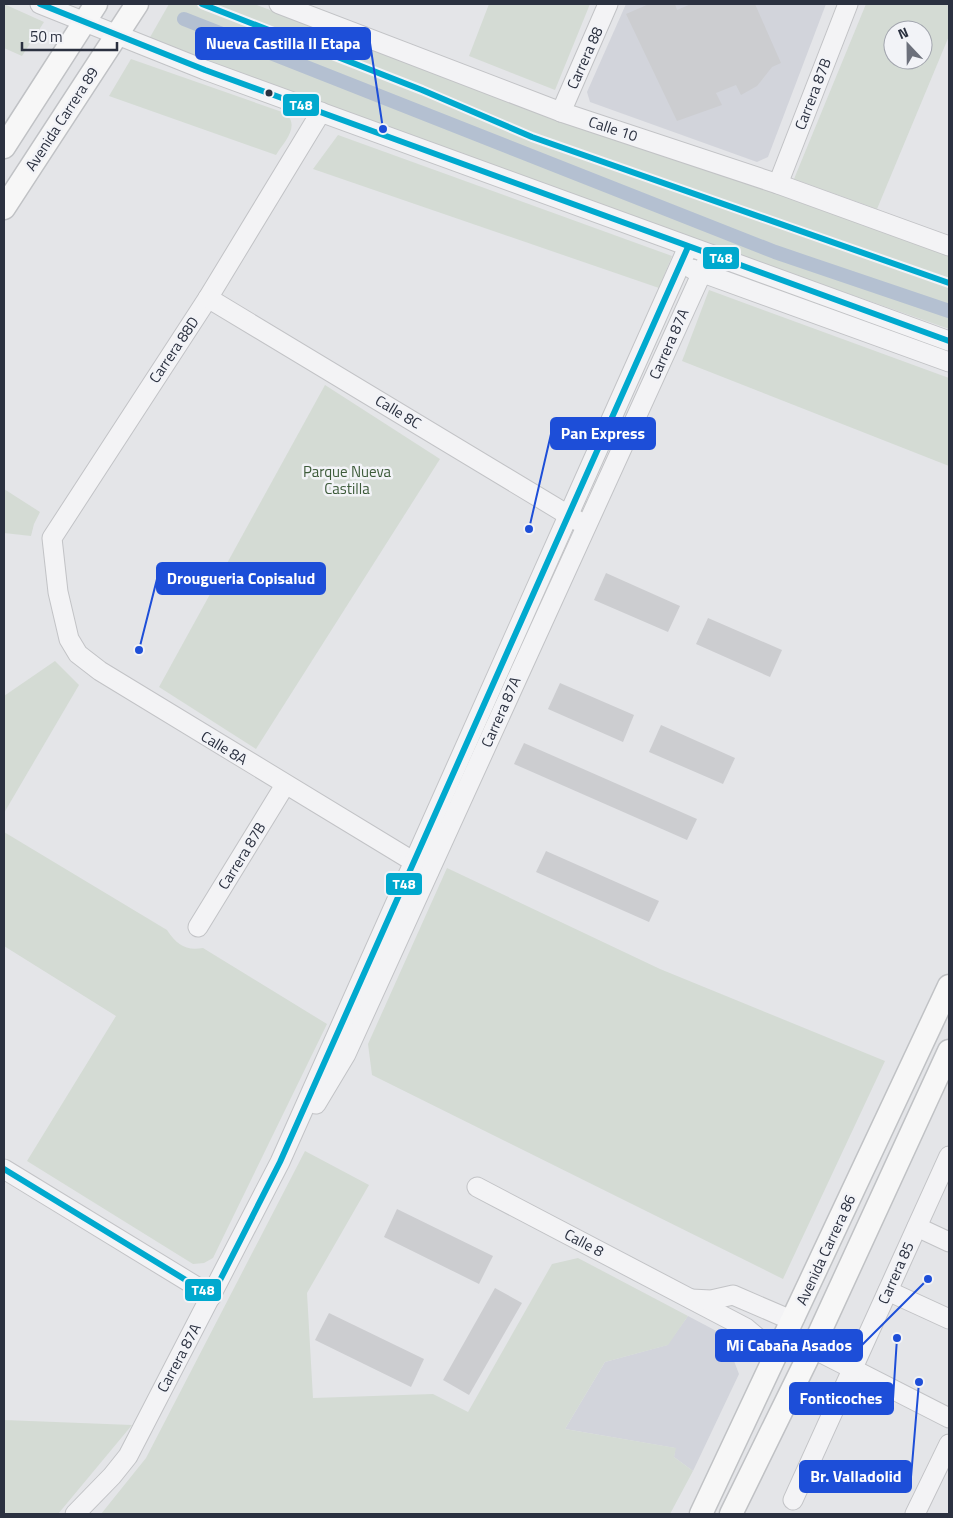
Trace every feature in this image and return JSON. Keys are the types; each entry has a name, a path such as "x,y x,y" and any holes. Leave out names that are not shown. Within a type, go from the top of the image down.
{"main road":[{"name":"Avenida Carrera 89","path":"4,208 137,4"},
{"path":"4,147 90,13"},
{"name":"Avenida Carrera 86","path":"701,1514 949,986"},
{"name":"Avenida Carrera 86","path":"731,1514 812,1349 949,1051"}],"street":[{"path":"40,4 90,13 117,35 688,247 949,341"},
{"name":"Calle 10","path":"279,4 561,112 778,184 949,246"},
{"name":"Carrera 88","path":"561,112 608,4"},
{"name":"Carrera 87B","path":"778,184 848,4"},
{"name":"Carrera 88D","path":"58,592 52,538 208,298 321,112"},
{"name":"Carrera 87A","path":"75,1514 112,1476 128,1456 280,1162 688,247"},
{"name":"Carrera 87A","path":"280,1162 346,1054 710,255"},
{"path":"680,265 949,362"},
{"name":"Calle 8C","path":"208,298 586,526"},
{"name":"Calle 8A","path":"58,592 69,639 78,654 100,671 285,785 430,871"},
{"name":"Carrera 87B","path":"198,927 285,785"},
{"name":"Carrera 85","path":"793,1500 949,1156"},
{"path":"4,1169 212,1296"},
{"name":"Calle 8","path":"478,1187 690,1298 752,1333 765,1344 774,1360"},
{"path":"917,1227 949,1242"},
{"path":"888,1291 949,1319"},
{"name":"Calle 8","path":"690,1298 711,1300 733,1295 784,1317 812,1349 949,1418"},
{"path":"915,1514 949,1444"}],"shaded area":[{"path":"626,4 826,4 768,157 757,162 590,102 587,92"},
{"path":"688,1316 741,1344 734,1361 739,1374 693,1471 674,1457 675,1448 565,1429 605,1362 667,1345"}],"green space":[{"path":"4,4 44,22 22,56 4,48"},
{"path":"169,4 254,4 532,107 949,254 949,329 685,236 149,39"},
{"path":"489,4 590,4 555,90 469,56"},
{"path":"866,4 949,4 949,36 877,209 794,179"},
{"path":"131,59 285,113 290,118 290,134 276,155 109,96"},
{"path":"338,135 672,256 659,288 313,169"},
{"path":"709,290 949,378 949,466 682,361"},
{"name":"Parque Nueva Castilla","path":"325,385 440,459 256,749 159,687"},
{"path":"4,489 40,512 31,536 4,533"},
{"path":"55,661 79,685 4,813 4,696"},
{"path":"4,832 167,930 174,940 182,946 192,949 203,948 327,1024 213,1258 204,1263 193,1264 27,1161 116,1016 4,946"},
{"path":"447,868 660,969 885,1061 783,1279 372,1075 368,1044"},
{"path":"305,1151 369,1185 307,1293 313,1398 433,1394 468,1412 552,1264 578,1258 688,1316 668,1345 605,1362 565,1429 676,1448 674,1457 693,1471 670,1514 101,1514 146,1458"},
{"path":"4,1420 132,1425 58,1514 4,1514"}],"building":[{"path":"649,4 675,4 677,10 691,4 755,4 781,63 772,67 757,86 741,95 736,85 716,93 722,105 677,121 626,14"},
{"path":"606,573 680,606 668,632 594,600"},
{"path":"708,618 782,650 770,677 696,644"},
{"path":"560,683 634,715 623,742 548,709"},
{"path":"661,725 735,758 723,784 649,752"},
{"path":"524,743 697,819 687,840 514,764"},
{"path":"546,851 659,901 649,922 536,872"},
{"path":"397,1209 493,1256 479,1284 384,1237"},
{"path":"495,1288 522,1303 469,1395 443,1380"},
{"path":"329,1313 424,1359 411,1387 315,1340"}],"waterway":[{"path":"184,19 775,252 949,311"}],"transit line":[{"name":"T48","path":"40,4 205,70 949,341"},
{"name":"T48","path":"202,4 422,90 532,137 949,283"},
{"name":"T48","path":"4,1169 212,1296 280,1162 688,247"}],"place":[{"name":"Nueva Castilla II Etapa","path":"383,129"},
{"name":"Pan Express","path":"529,529"},
{"name":"Drougueria Copisalud","path":"139,650"},
{"name":"Mi Cabaña Asados","path":"928,1279"},
{"name":"Fonticoches","path":"897,1338"},
{"name":"Br. Valladolid","path":"919,1382"}]}
